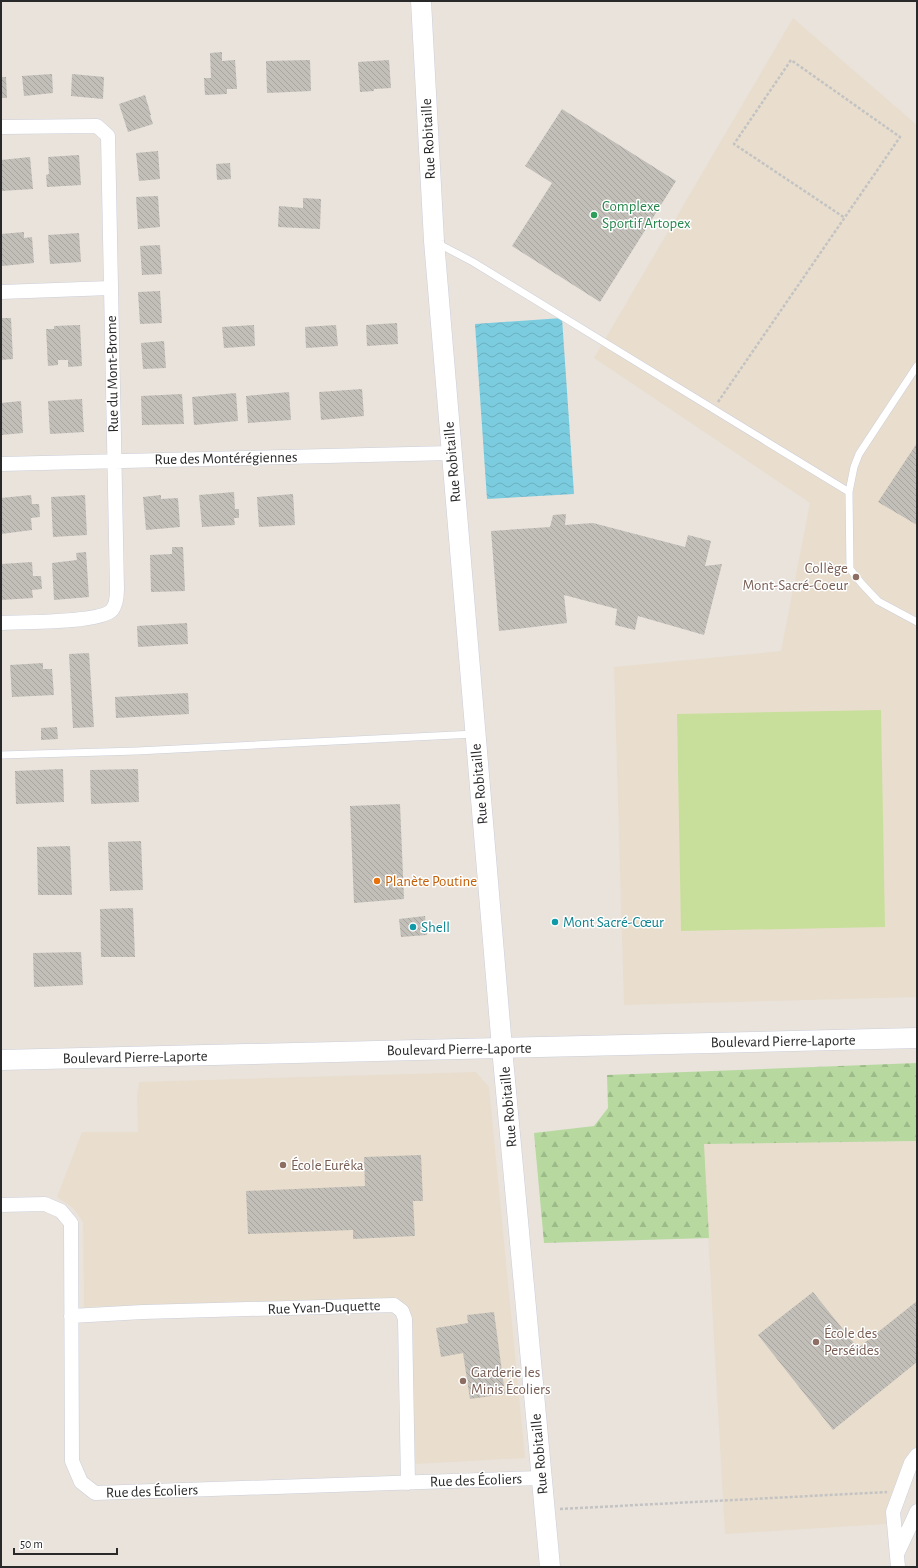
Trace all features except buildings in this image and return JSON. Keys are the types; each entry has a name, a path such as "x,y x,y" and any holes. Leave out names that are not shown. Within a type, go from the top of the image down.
{"street":[{"name":"Rue Robitaille","path":"421,1 434,241 451,453 502,1048 550,1567"},
{"name":"Rue du Mont-Brome","path":"1,127 97,126 108,136 117,589 116,601 112,610 102,615 86,619 1,623"},
{"path":"1,292 110,288"},
{"name":"Rue des Montérégiennes","path":"1,464 451,453"},
{"name":"Boulevard Pierre-Laporte","path":"1,1060 917,1038"},
{"name":"Rue des Écoliers","path":"1,1205 45,1204 61,1211 71,1223 72,1462 81,1482 95,1493 541,1478"},
{"name":"Rue Yvan-Duquette","path":"71,1316 143,1312 394,1305 402,1312 405,1319 408,1483"},
{"path":"898,1567 898,1552 893,1512 911,1462 917,1455"},
{"path":"898,1552 917,1511"}],"lane":[{"path":"434,241 473,262 849,492"},
{"path":"917,366 858,454 849,492 850,569 878,601 917,622"},
{"path":"1,755 145,751 475,734"}],"path":[{"path":"714,409 845,218 900,137 791,60 734,144 845,218"},
{"path":"544,1510 901,1492"}],"shaded area":[{"name":"Collège Mont-Sacré-Coeur","path":"793,18 917,125 917,997 624,1005 614,667 781,651 810,503 594,358"},
{"name":"École Eurêka","path":"476,1072 489,1087 525,1458 415,1464 406,1304 392,1298 84,1307 83,1222 73,1208 57,1197 82,1132 138,1132 137,1098 139,1082"},
{"name":"École des Perséides","path":"917,1141 917,1446 898,1479 886,1524 725,1534 703,1144"}],"green space":[{"path":"881,710 885,927 681,931 677,714"},
{"path":"917,1063 917,1141 704,1144 709,1238 544,1243 534,1133 594,1126 608,1108 607,1075"}],"water":[{"path":"562,318 574,494 487,499 475,324"}],"place":[{"name":"Complexe Sportif Artopex","path":"594,215"},
{"name":"Collège Mont-Sacré-Coeur","path":"856,577"},
{"name":"Planète Poutine","path":"377,881"},
{"name":"Mont Sacré-Cœur","path":"555,922"},
{"name":"Shell","path":"413,927"},
{"name":"École Eurêka","path":"283,1165"},
{"name":"École des Perséides","path":"816,1342"},
{"name":"Garderie les Minis Écoliers","path":"463,1381"}]}
